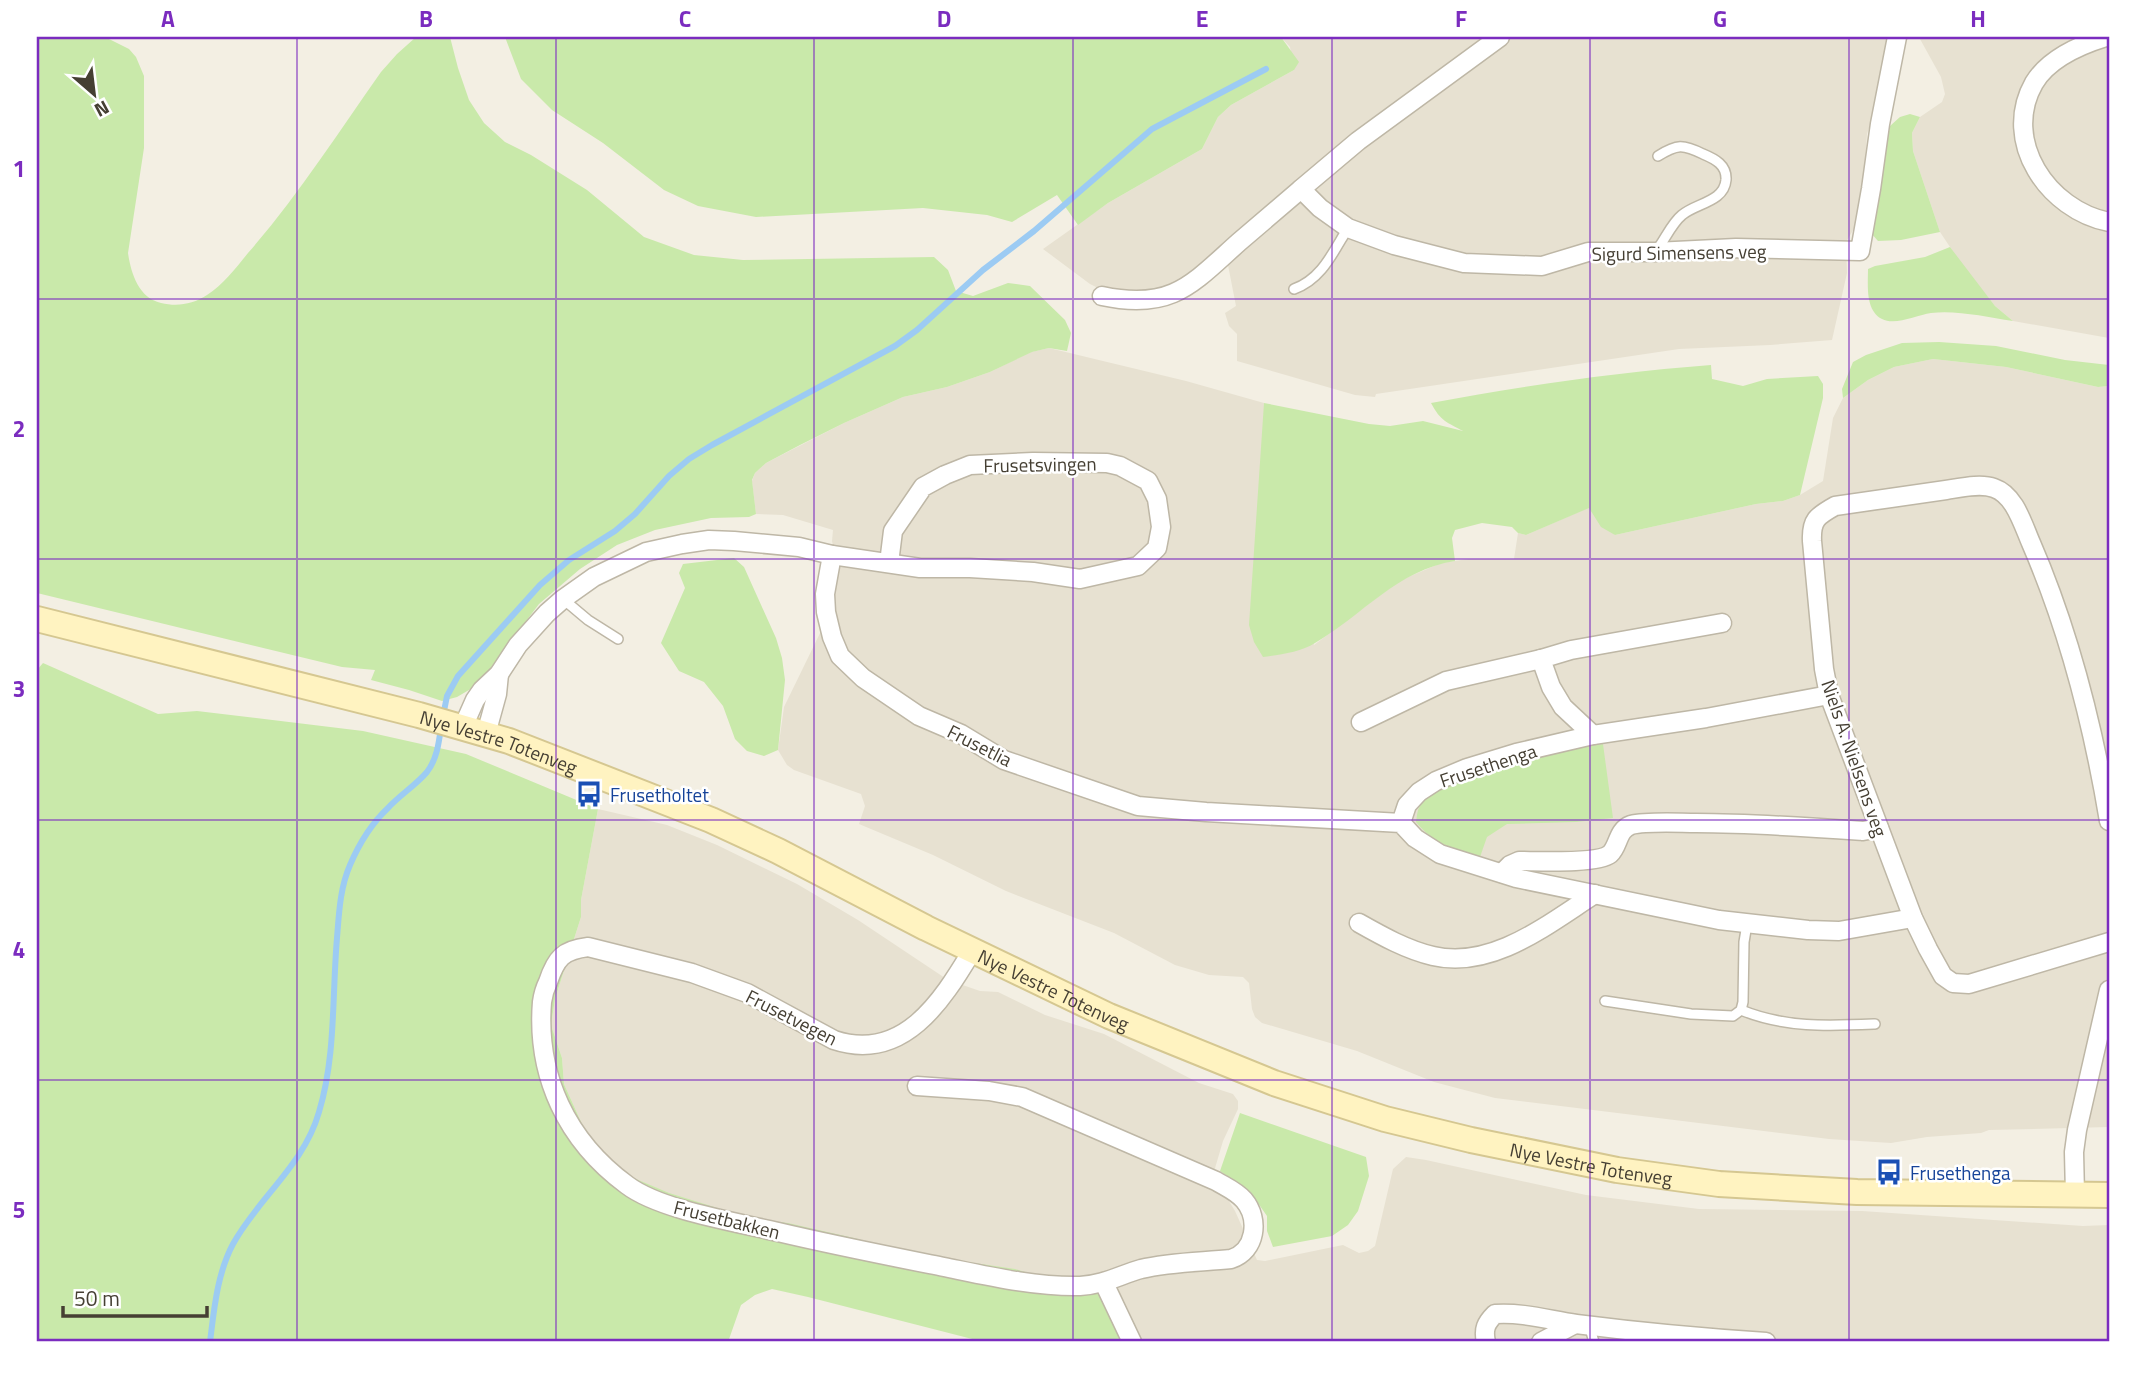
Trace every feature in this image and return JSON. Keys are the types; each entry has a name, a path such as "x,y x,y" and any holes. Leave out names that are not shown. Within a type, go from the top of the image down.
{"main road":[{"name":"Nye Vestre Totenveg","path":"37,619 475,730 606,777 778,851 972,951 1109,1016 1274,1083 1385,1119 1617,1170 1719,1184 1857,1192 2109,1195"}],"street":[{"path":"1102,296 1137,302 1158,299 1199,279 1358,141 1500,37"},
{"name":"Sigurd Simensens veg","path":"1301,189 1320,208 1348,228 1394,245 1465,263 1542,266 1588,252 1736,248 1860,251 1880,124 1898,37"},
{"path":"2106,37 2073,49 2044,70 2029,97 2024,114 2024,134 2032,164 2052,192 2082,213 2109,222"},
{"name":"Frusetsvingen","path":"832,555 920,568 1033,572 1080,579 1138,566 1157,548 1161,527 1157,499 1147,481 1120,466 1107,463 1033,462 970,466 923,487 893,531 889,563"},
{"name":"Niels A. Nielsens veg","path":"2109,821 2087,709 2068,640 2046,578 2006,494 1993,487 1958,488 1835,506 1820,514 1811,526 1824,669 1829,695 1913,918 1942,976 1953,983 1969,984 2109,942"},
{"path":"475,730 497,694 499,674 529,631 563,598 594,577 627,560 646,552 709,540 760,542 832,555"},
{"name":"Frusetlia","path":"832,555 826,580 826,612 832,638 840,656 863,678 919,716 961,734 1004,760 1138,806 1401,823"},
{"path":"1361,722 1446,681 1571,650 1722,623"},
{"path":"1541,659 1551,687 1563,707 1594,735"},
{"name":"Frusethenga","path":"1401,823 1407,806 1419,792 1436,781 1467,768 1594,735 1829,695"},
{"path":"1502,873 1519,861 1591,861 1603,858 1611,854 1624,829 1632,825 1674,822 1753,823 1863,831 1879,828"},
{"path":"1401,823 1415,838 1440,853 1516,878 1746,924 1839,931 1913,918"},
{"path":"1359,923 1387,939 1432,956 1479,956 1508,947 1595,894"},
{"name":"Frusetvegen","path":"575,949 588,947 692,973 747,993 834,1040 864,1047 897,1037 923,1020 949,989 972,951"},
{"name":"Frusetbakken","path":"575,949 562,956 553,966 543,996 540,1028 548,1078 561,1106 591,1154 630,1188 659,1201 738,1223 841,1246 1010,1280 1079,1286 1104,1283 1141,1269 1231,1259 1240,1256 1251,1243 1252,1215 1245,1201 1235,1191 1022,1097 989,1091 916,1086"},
{"path":"2074,1195 2077,1130 2109,990"},
{"path":"1104,1283 1132,1342"},
{"path":"1486,1342 1484,1332 1488,1321 1495,1314 1507,1313 1586,1331 1766,1342"},
{"path":"1541,1342 1586,1331"}],"lane":[{"path":"1655,252 1678,219 1721,193 1726,176 1724,168 1716,160 1688,146 1671,147 1658,156"},
{"path":"1294,289 1307,284 1320,273 1348,228"},
{"path":"563,598 588,620 618,639"},
{"path":"1605,1001 1691,1014 1733,1016 1741,1010 1746,924"},
{"path":"1741,1010 1764,1019 1796,1024 1875,1024"}],"shaded area":[{"path":"1281,37 1912,37 1889,50 1883,67 1867,134 1863,189 1855,227 1846,242 1847,273 1832,340 1679,349 1376,394 1375,397 1355,395 1237,361 1237,334 1229,326 1225,313 1236,306 1227,260 1170,285 1144,292 1100,289 1043,249 1108,203 1202,149 1218,117 1231,105 1294,70 1290,47"},
{"path":"1912,37 2109,37 2109,338 2013,321 1995,306 1940,232 1913,151 1912,133 1920,117 1942,102 1945,94 1941,77 1920,39"},
{"path":"1049,348 1264,403 1314,645 1399,581 1441,563 1468,559 1514,559 1518,533 1526,535 1590,507 1615,535 1756,504 1783,501 1800,495 1823,481 1833,418 1843,398 1868,380 1894,367 1933,359 2006,367 2098,387 2109,386 2109,1127 1989,1130 1891,1143 1829,1139 1495,1098 1434,1082 1357,1051 1262,1023 1255,1017 1249,983 1243,977 1209,975 1175,965 1114,933 1006,891 933,855 859,824 865,806 861,794 794,770 787,765 778,750 784,707 823,627 836,558 832,541 833,530 783,515 756,514 752,481 755,473 766,463 844,423 903,397 947,387 990,372 1031,352"},
{"path":"598,809 667,825 717,845 797,884 858,920 948,980 980,991 998,992 1045,1015 1104,1034 1199,1083 1233,1094 1238,1101 1238,1109 1223,1141 1213,1175 1235,1211 1257,1260 1265,1261 1343,1245 1359,1253 1368,1251 1375,1246 1393,1169 1406,1157 1586,1195 1699,1209 1862,1211 2083,1226 2109,1225 2109,1342 1140,1342 1124,1301 1049,1279 900,1252 753,1219 669,1194 629,1176 601,1154 582,1124 564,1084 562,1058 551,1025 555,999 581,917 581,900"}],"green space":[{"path":"37,37 105,37 129,49 136,57 144,76 144,148 128,253 137,284 147,296 161,303 191,303 218,286 283,210 381,72 397,54 416,37 450,37 469,100 484,123 505,142 587,190 644,237 694,255 743,260 934,257 948,270 956,291 973,296 1008,283 1030,286 1065,320 1071,333 1067,351 1049,348 1032,352 990,372 947,387 903,397 800,445 766,463 755,473 752,480 756,514 749,517 711,518 655,530 617,545 580,569 539,604 474,687 457,697 442,701 371,680 375,670 342,667 37,593"},
{"path":"505,37 1281,37 1299,62 1294,70 1231,105 1218,117 1202,149 1108,203 1078,225 1057,195 1012,222 987,215 923,208 756,217 698,206 664,190 603,143 552,110 521,79"},
{"path":"1910,114 1920,117 1912,133 1913,151 1940,232 1901,240 1878,241 1871,233 1890,126 1900,117"},
{"path":"1950,247 1995,306 2013,321 1951,312 1893,321 1887,321 1877,315 1870,303 1868,269 1925,257"},
{"path":"1939,342 1996,346 2065,360 2109,365 2109,386 2098,387 2006,367 1933,359 1894,367 1868,380 1843,398 1842,389 1853,362 1902,343"},
{"path":"1711,365 1712,379 1743,386 1767,379 1818,376 1823,384 1823,398 1800,495 1783,501 1756,504 1615,535 1601,527 1589,508 1526,535 1518,533 1512,527 1482,523 1455,530 1452,538 1455,561 1415,574 1309,646 1290,653 1263,657 1254,642 1249,625 1264,403 1369,424 1390,426 1423,421 1463,431 1441,418 1431,403 1570,380"},
{"path":"734,558 744,567 776,638 782,658 785,680 778,750 764,756 747,751 735,739 723,706 704,682 679,671 661,643 685,588 679,573 683,564"},
{"path":"43,663 158,714 197,711 363,731 466,754 598,809 581,900 581,917 555,999 551,1025 562,1058 564,1084 582,1124 601,1154 629,1176 669,1193 753,1219 788,1223 900,1252 1015,1269 1049,1279 1110,1279 1135,1325 1140,1342 984,1342 772,1289 755,1295 741,1305 728,1342 37,1342 37,670"},
{"path":"1603,744 1613,818 1507,824 1487,837 1480,857 1445,845 1416,822 1420,806 1433,792 1476,770 1531,756"},
{"path":"1240,1113 1366,1157 1369,1176 1358,1211 1348,1225 1332,1236 1273,1247 1267,1231 1267,1216 1251,1193 1220,1171"}],"waterway":[{"path":"443,716 447,696 458,676 540,585 569,560 615,531 689,459 895,346 1152,129 1266,69"},
{"path":"210,1342 220,1280 233,1244 255,1211 292,1165 312,1131 319,1112 331,1047 338,919 347,874 361,842 376,821 423,777 430,767 437,750 441,727"}],"place":[{"name":"Frusetholtet","path":"589,794"},
{"name":"Frusethenga","path":"1889,1172"}]}
